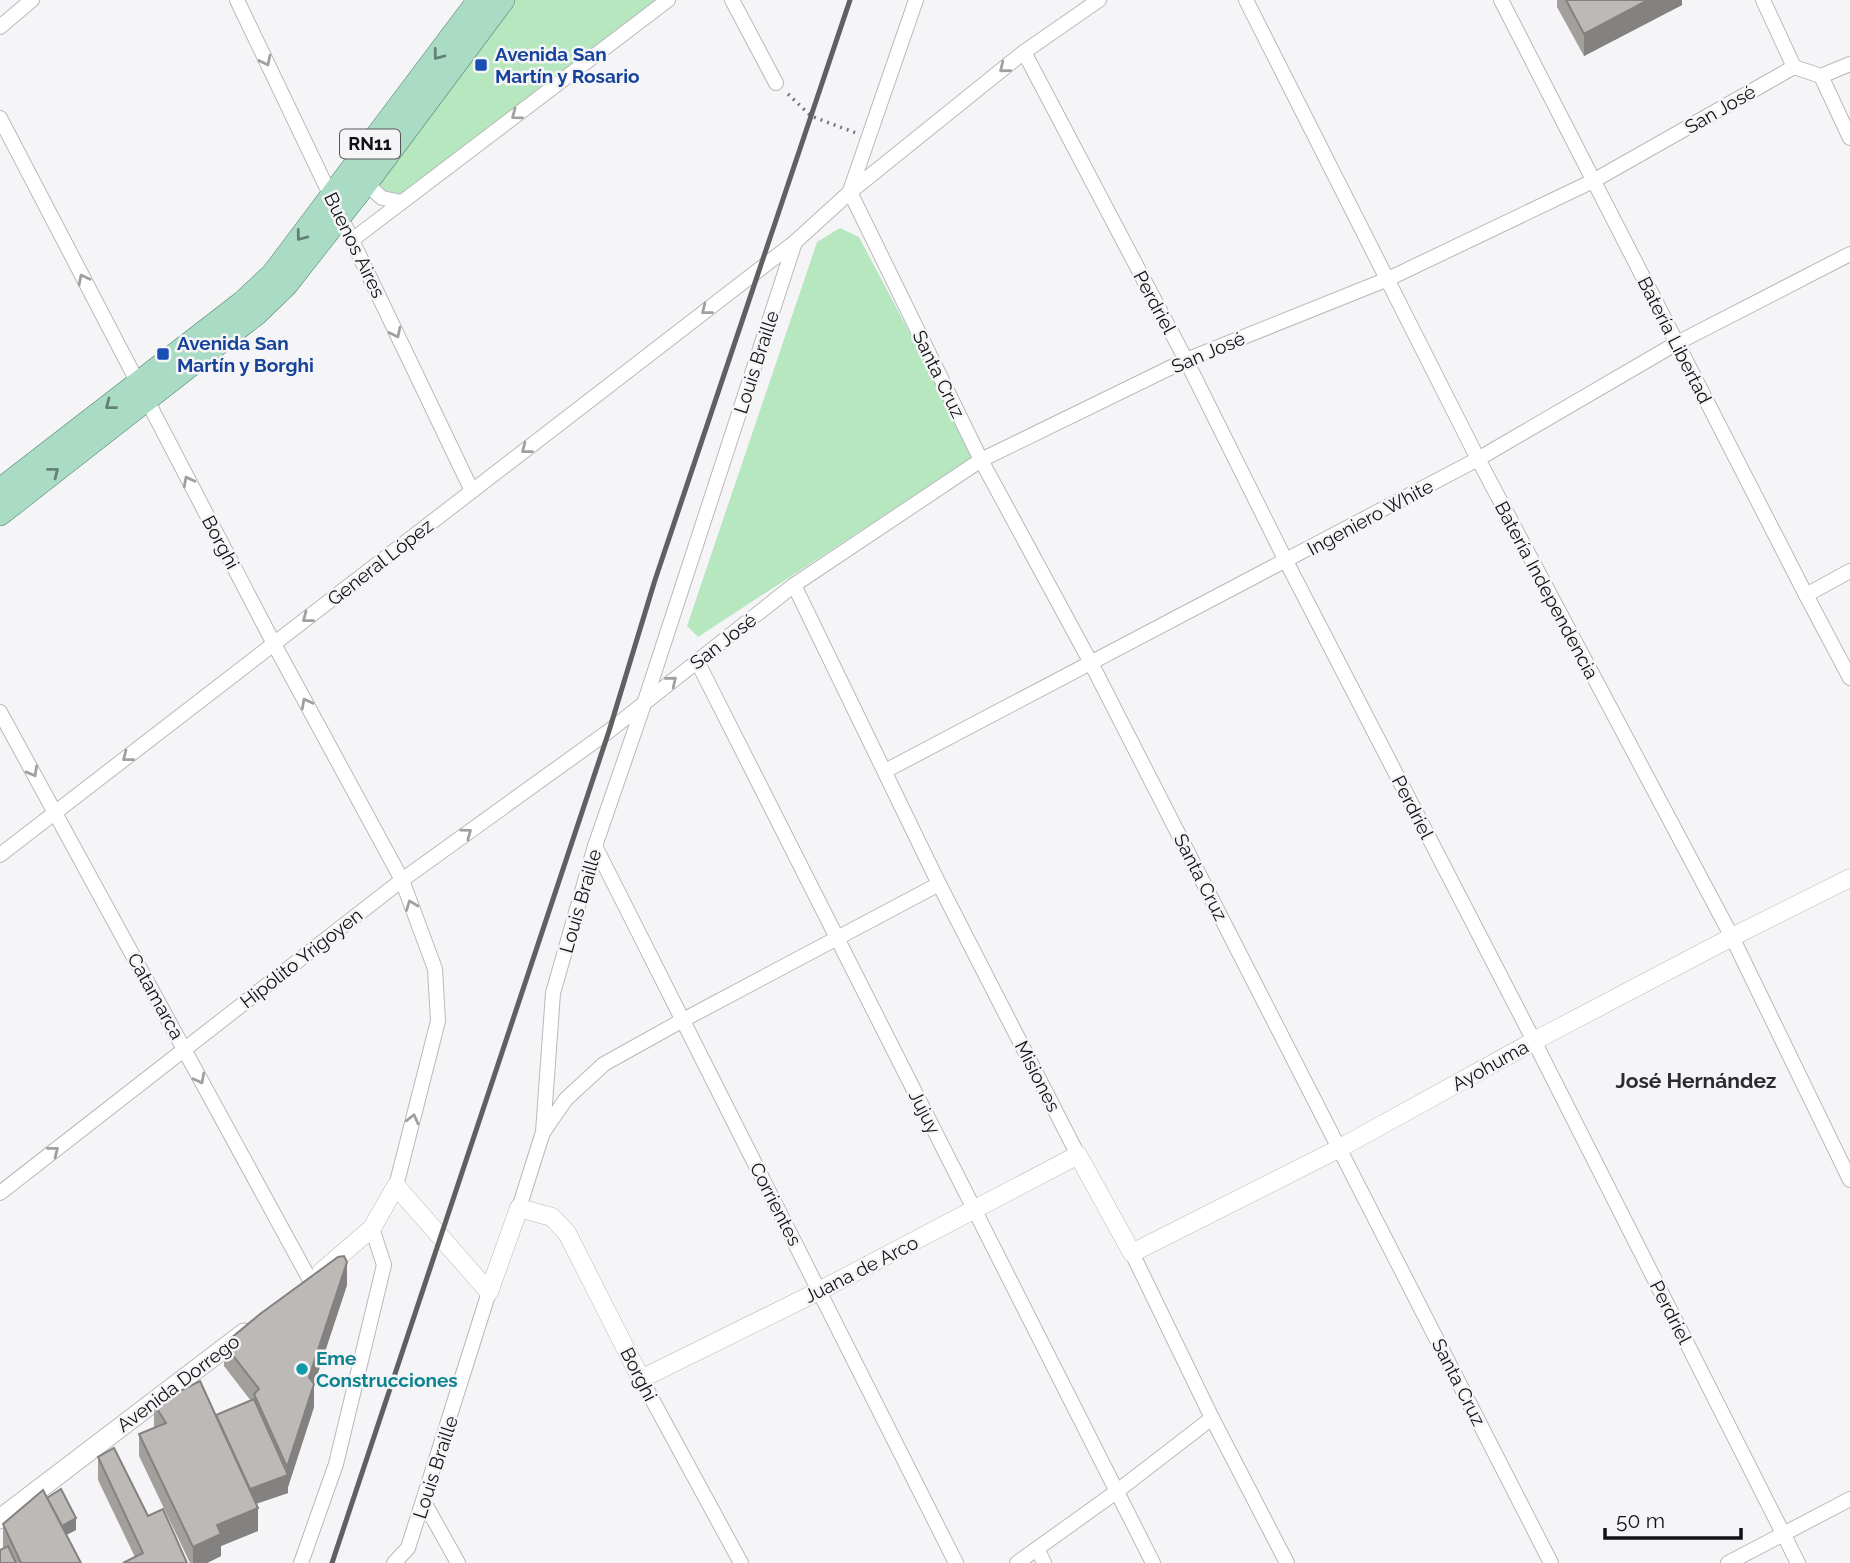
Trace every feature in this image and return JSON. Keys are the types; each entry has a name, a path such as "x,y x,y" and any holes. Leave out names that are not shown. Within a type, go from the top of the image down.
{"main road":[{"name":"RN11","path":"0,514 273,274 336,205 490,2"},
{"name":"RN11","path":"336,205 374,173 490,2"},
{"name":"RN11","path":"0,491 141,392"},
{"name":"Avenida Dorrego","path":"0,1519 255,1324"}],"street":[{"path":"0,27 32,0"},
{"name":"Buenos Aires","path":"237,0 472,491"},
{"path":"352,240 668,0"},
{"path":"732,0 776,83"},
{"path":"850,192 916,0"},
{"name":"General López","path":"0,855 795,242 850,192 1024,52 1099,0"},
{"name":"Batería Independencia","path":"1245,0 1478,459 1731,937 1850,1180"},
{"name":"Batería Libertad","path":"1501,0 1850,678"},
{"path":"1763,0 1794,67 1821,76 1850,64"},
{"name":"Perdriel","path":"1024,52 1186,360 1798,1563"},
{"name":"San José","path":"609,731 794,585 981,460 1186,360 1388,279 1593,181 1794,67"},
{"path":"1821,76 1850,138"},
{"name":"Borghi","path":"0,118 141,392 402,880 435,969 438,1021 396,1186"},
{"path":"374,173 372,189 382,198 402,202"},
{"name":"Santa Cruz","path":"850,192 981,460 1091,663 1551,1563"},
{"name":"Louis Braille","path":"394,1563 408,1548 424,1502 489,1292 543,1132 553,993 595,846 795,242"},
{"name":"Ingeniero White","path":"885,771 1478,459 1676,343 1850,254"},
{"path":"1806,595 1850,571"},
{"name":"Misiones","path":"794,585 939,884 1078,1155 1132,1253 1212,1418 1287,1563"},
{"name":"Jujuy","path":"697,661 1153,1563"},
{"name":"Catamarca","path":"0,712 184,1049 305,1286"},
{"name":"Hipólito Yrigoyen","path":"0,1193 402,880 609,731"},
{"name":"Corrientes","path":"595,846 956,1563"},
{"name":"Ayohuma","path":"1132,1253 1340,1148 1534,1041 1731,937 1850,878"},
{"path":"543,1132 566,1099 604,1064 939,884"},
{"name":"Juana de Arco","path":"641,1379 819,1291 1078,1155"},
{"path":"305,1286 372,1228 396,1186 489,1292"},
{"name":"Borghi","path":"519,1208 552,1217 567,1233 641,1379 741,1563"},
{"path":"301,1563 336,1464 384,1265 372,1228"},
{"path":"1017,1563 1041,1556 1116,1492 1212,1418"},
{"path":"1728,1563 1850,1499"},
{"path":"424,1502 458,1563"}],"path":[{"path":"776,83 811,116 869,138"}],"green space":[{"path":"503,0 668,0 402,202 382,198 374,173"},
{"path":"840,228 859,237 975,456 698,637 687,626 817,242"}],"building":[{"path":"1566,0 1648,0 1584,34"},
{"path":"344,1256 347,1262 309,1377 314,1384 287,1467 254,1394 259,1389 224,1344 260,1314 338,1257"},
{"path":"200,1381 258,1508 217,1525 221,1534 193,1547 139,1434 166,1423 154,1404"},
{"path":"254,1399 288,1475 250,1489 216,1415"},
{"path":"114,1448 148,1516 163,1509 187,1563 123,1563 143,1553 98,1457"},
{"path":"61,1489 76,1518 62,1526 47,1498"},
{"path":"43,1490 81,1563 21,1563 3,1524"},
{"path":"8,1546 16,1563 0,1563 0,1550"}],"railway":[{"path":"332,1563 609,731 655,580 850,0"}],"place":[{"name":"Avenida San Martín y Rosario","path":"481,65"},
{"name":"Avenida San Martín y Borghi","path":"163,354"},
{"name":"Eme Construcciones","path":"302,1369"}],"district":[{"name":"José Hernández","path":"1696,1081"}]}
